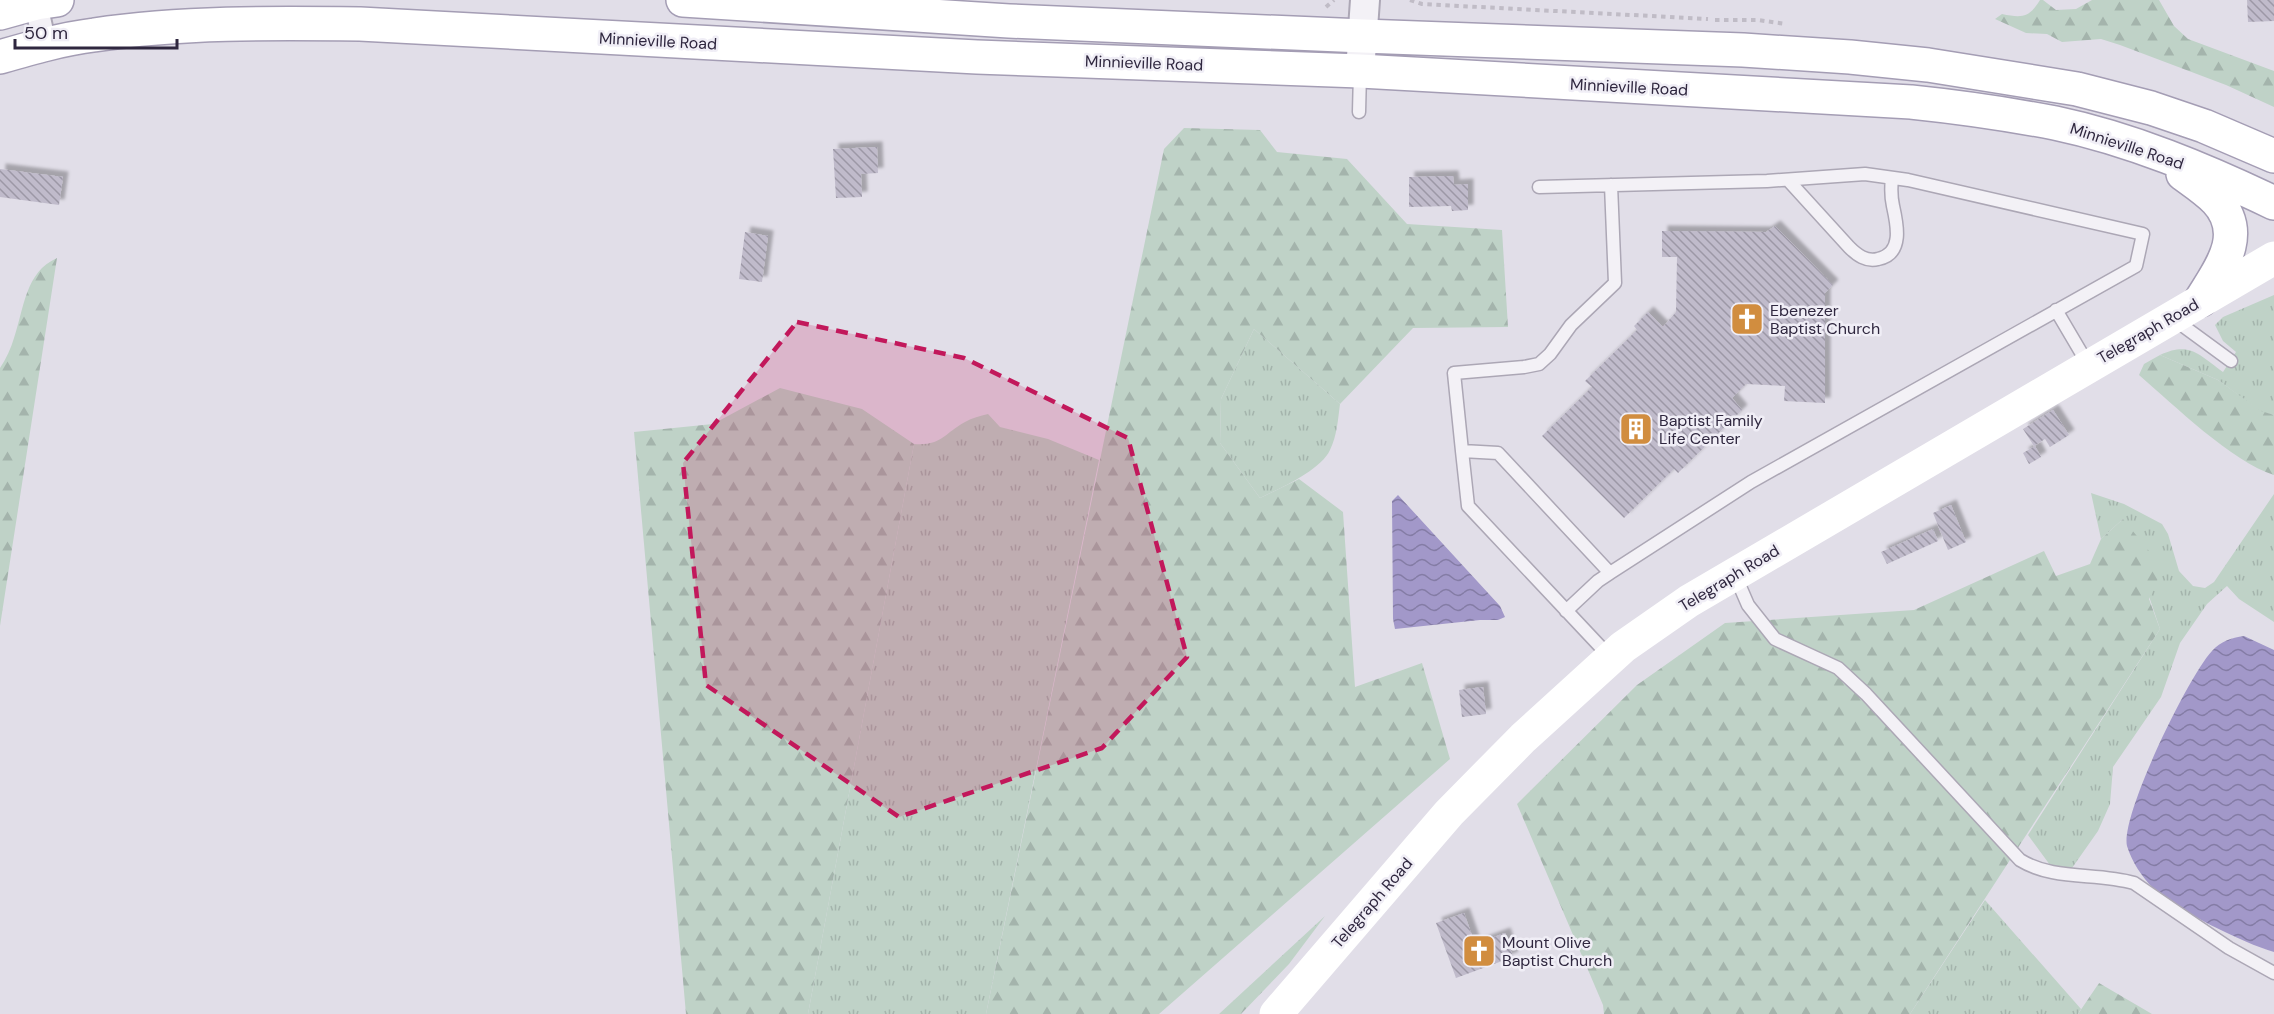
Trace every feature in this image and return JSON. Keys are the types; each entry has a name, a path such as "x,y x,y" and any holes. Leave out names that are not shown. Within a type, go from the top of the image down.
{"main road":[{"path":"683,0 1363,36 1743,50 1928,65 2077,89 2151,108 2204,126 2274,156"},
{"path":"0,14 43,1"},
{"name":"Minnieville Road","path":"0,57 92,35 151,28 360,24 954,56 1360,71 1950,106 2057,124 2125,142 2235,184 2274,203"},
{"path":"2158,154 2211,195 2218,202 2228,220 2231,232 2227,257 2201,300"},
{"name":"Telegraph Road","path":"1276,1014 1449,813 1523,738 1610,657 1651,626 1735,574 2274,258"}],"street":[{"path":"1360,71 1365,0"},
{"path":"43,1 45,45"}],"lane":[{"path":"1359,112 1360,71"},
{"path":"1539,186 1788,180 1865,174 1908,180 2143,234 2136,266 1751,482 1598,581 1566,611"},
{"path":"1788,180 1857,255 1875,260 1883,258 1889,252 1898,234 1891,193 1892,178"},
{"path":"1610,657 1468,506 1454,373 1539,364 1550,354 1571,325 1615,283 1611,185"},
{"path":"2056,310 2089,366"},
{"path":"2171,317 2231,361"},
{"path":"1462,451 1498,453 1610,573"},
{"path":"1735,574 1748,605 1775,639 1838,668 1866,694 2020,860 2035,869 2119,878 2134,883 2229,948 2274,974"}],"highlighted area":[{"path":"797,322 964,358 1128,438 1187,657 1102,748 899,817 706,685 683,463"}],"green space":[{"path":"2040,0 2056,10 2076,9 2092,0 2159,0 2174,26 2188,39 2274,71 2274,107 2226,85 2101,39 2062,42 2047,34 2026,33 1995,19 2002,14 2024,15 2032,10"},
{"path":"1184,128 1260,130 1277,152 1347,159 1407,224 1502,230 1508,327 1413,328 1340,404 1254,329 1221,399 1220,443 1260,498 1299,479 1343,512 1355,687 1422,663 1450,759 1159,1014 986,1014 1164,149"},
{"path":"57,258 0,626 0,368 11,346 32,282 46,264"},
{"path":"2274,295 2274,415 2261,412 2218,380 2160,355 2179,349 2187,350 2200,355 2223,372 2236,352 2223,341 2215,325 2223,317"},
{"path":"1254,329 1340,404 1334,439 1325,457 1309,472 1260,498 1220,443 1221,399"},
{"path":"2160,355 2218,380 2261,411 2274,415 2274,475 2222,446 2139,375 2144,364"},
{"path":"780,388 862,409 914,444 808,1014 686,1014 634,432 713,424"},
{"path":"988,414 1000,427 1048,439 1099,460 986,1014 808,1014 914,444 937,441 958,426"},
{"path":"2091,493 2124,504 2162,524 2168,534 2179,571 2193,586 2205,588 2214,582 2274,494 2274,622 2239,599 2227,586 2207,604 2180,643 2161,697 2113,767 2110,804 2098,831 2072,868 2050,865 2028,835 2160,629 2123,519 2101,539"},
{"path":"2123,519 2163,568 2149,599 2160,629 1910,1014 1604,1014 1603,1005 1517,804 1637,685 1725,623 1914,610 2044,551 2056,576 2090,564 2101,539"},
{"path":"1985,900 2081,1009 2078,1014 1910,1014"},
{"path":"1325,916 1289,964 1241,1014 1219,1014"},
{"path":"2099,983 2152,1014 2078,1014"}],"water":[{"path":"1398,495 1500,606 1505,617 1498,620 1395,629 1392,501"},
{"path":"2244,636 2274,650 2274,952 2210,925 2164,897 2141,874 2127,846 2134,806 2145,777 2188,687 2201,665 2215,648 2226,640"}],"building":[{"path":"2247,0 2274,0 2274,21 2248,22"},
{"path":"877,147 878,173 861,174 862,197 836,198 833,149"},
{"path":"0,169 63,177 59,205 0,197"},
{"path":"1453,176 1454,185 1468,184 1468,210 1452,211 1451,206 1409,207 1409,177"},
{"path":"1775,226 1833,285 1825,293 1825,403 1784,401 1785,386 1746,384 1732,398 1742,410 1678,473 1674,469 1624,518 1542,436 1592,387 1585,381 1637,330 1634,326 1648,312 1663,327 1676,312 1677,257 1662,257 1662,231 1766,232"},
{"path":"745,232 768,236 762,282 739,279"},
{"path":"2053,410 2069,435 2050,447 2045,439 2034,446 2023,429"},
{"path":"2035,446 2041,457 2029,464 2023,453"},
{"path":"1951,505 1966,542 1948,550 1933,513"},
{"path":"1933,529 1938,541 1887,564 1881,552"},
{"path":"1483,687 1486,714 1462,717 1459,690"},
{"name":"Mount Olive Baptist Church","path":"1464,913 1475,944 1505,933 1513,957 1456,978 1436,923"}],"place":[{"name":"Ebenezer Baptist Church","path":"1747,319"},
{"name":"Baptist Family Life Center","path":"1636,429"},
{"name":"Mount Olive Baptist Church","path":"1479,951"}]}
